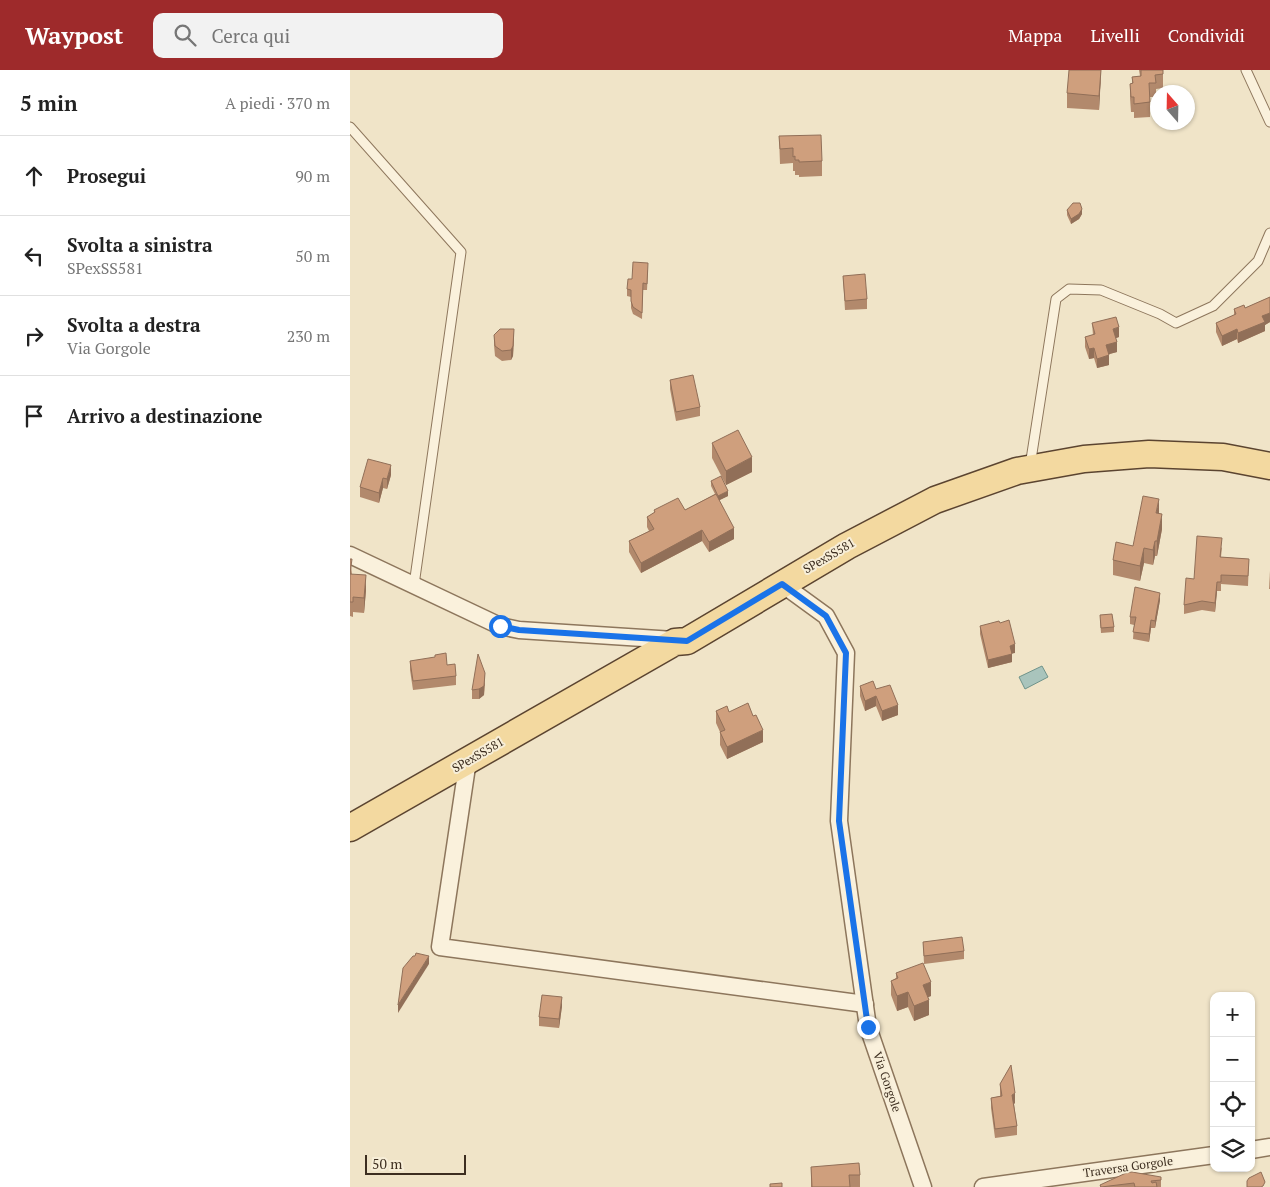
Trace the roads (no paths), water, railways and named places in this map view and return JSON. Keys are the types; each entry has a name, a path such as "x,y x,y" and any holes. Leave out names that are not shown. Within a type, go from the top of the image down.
{"main road":[{"name":"SPexSS581","path":"350,828 676,642 687,641 847,546 935,500 1017,471 1084,459 1149,454 1223,456 1270,466"}],"street":[{"path":"350,555 500,626 519,630 687,641"},
{"name":"Via Gorgole","path":"782,584 826,616 846,653 839,821 864,1004 868,1027 923,1187"},
{"path":"468,760 440,947 864,1004"},
{"path":"1255,1149 1270,1147"},
{"name":"Traversa Gorgole","path":"983,1187 1210,1156"}],"lane":[{"path":"1246,70 1270,122"},
{"path":"350,127 462,252 414,585"},
{"path":"1030,469 1056,299 1069,289 1102,290 1160,314 1176,323 1213,306 1258,260 1270,233"}],"water":[{"path":"1042,666 1048,677 1025,689 1019,677"}]}
